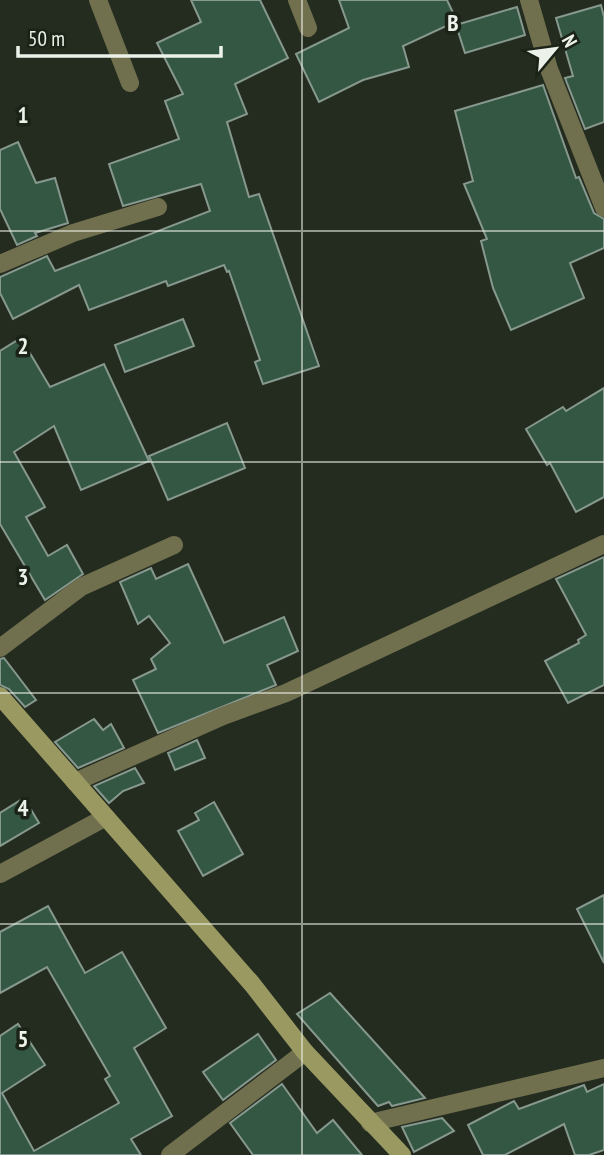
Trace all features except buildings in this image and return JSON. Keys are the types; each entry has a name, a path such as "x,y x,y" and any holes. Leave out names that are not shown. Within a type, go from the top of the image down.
{"street":[{"path":"98,0 130,83"},
{"path":"297,0 308,28"},
{"path":"529,0 549,69 604,208"},
{"path":"0,264 73,233 158,207"},
{"path":"75,782 223,716 286,693 604,544"},
{"path":"0,648 81,587 174,545"},
{"path":"0,696 251,984 304,1052 402,1155"},
{"path":"0,874 106,817"},
{"path":"170,1155 304,1052"},
{"path":"370,1123 604,1068"}]}
